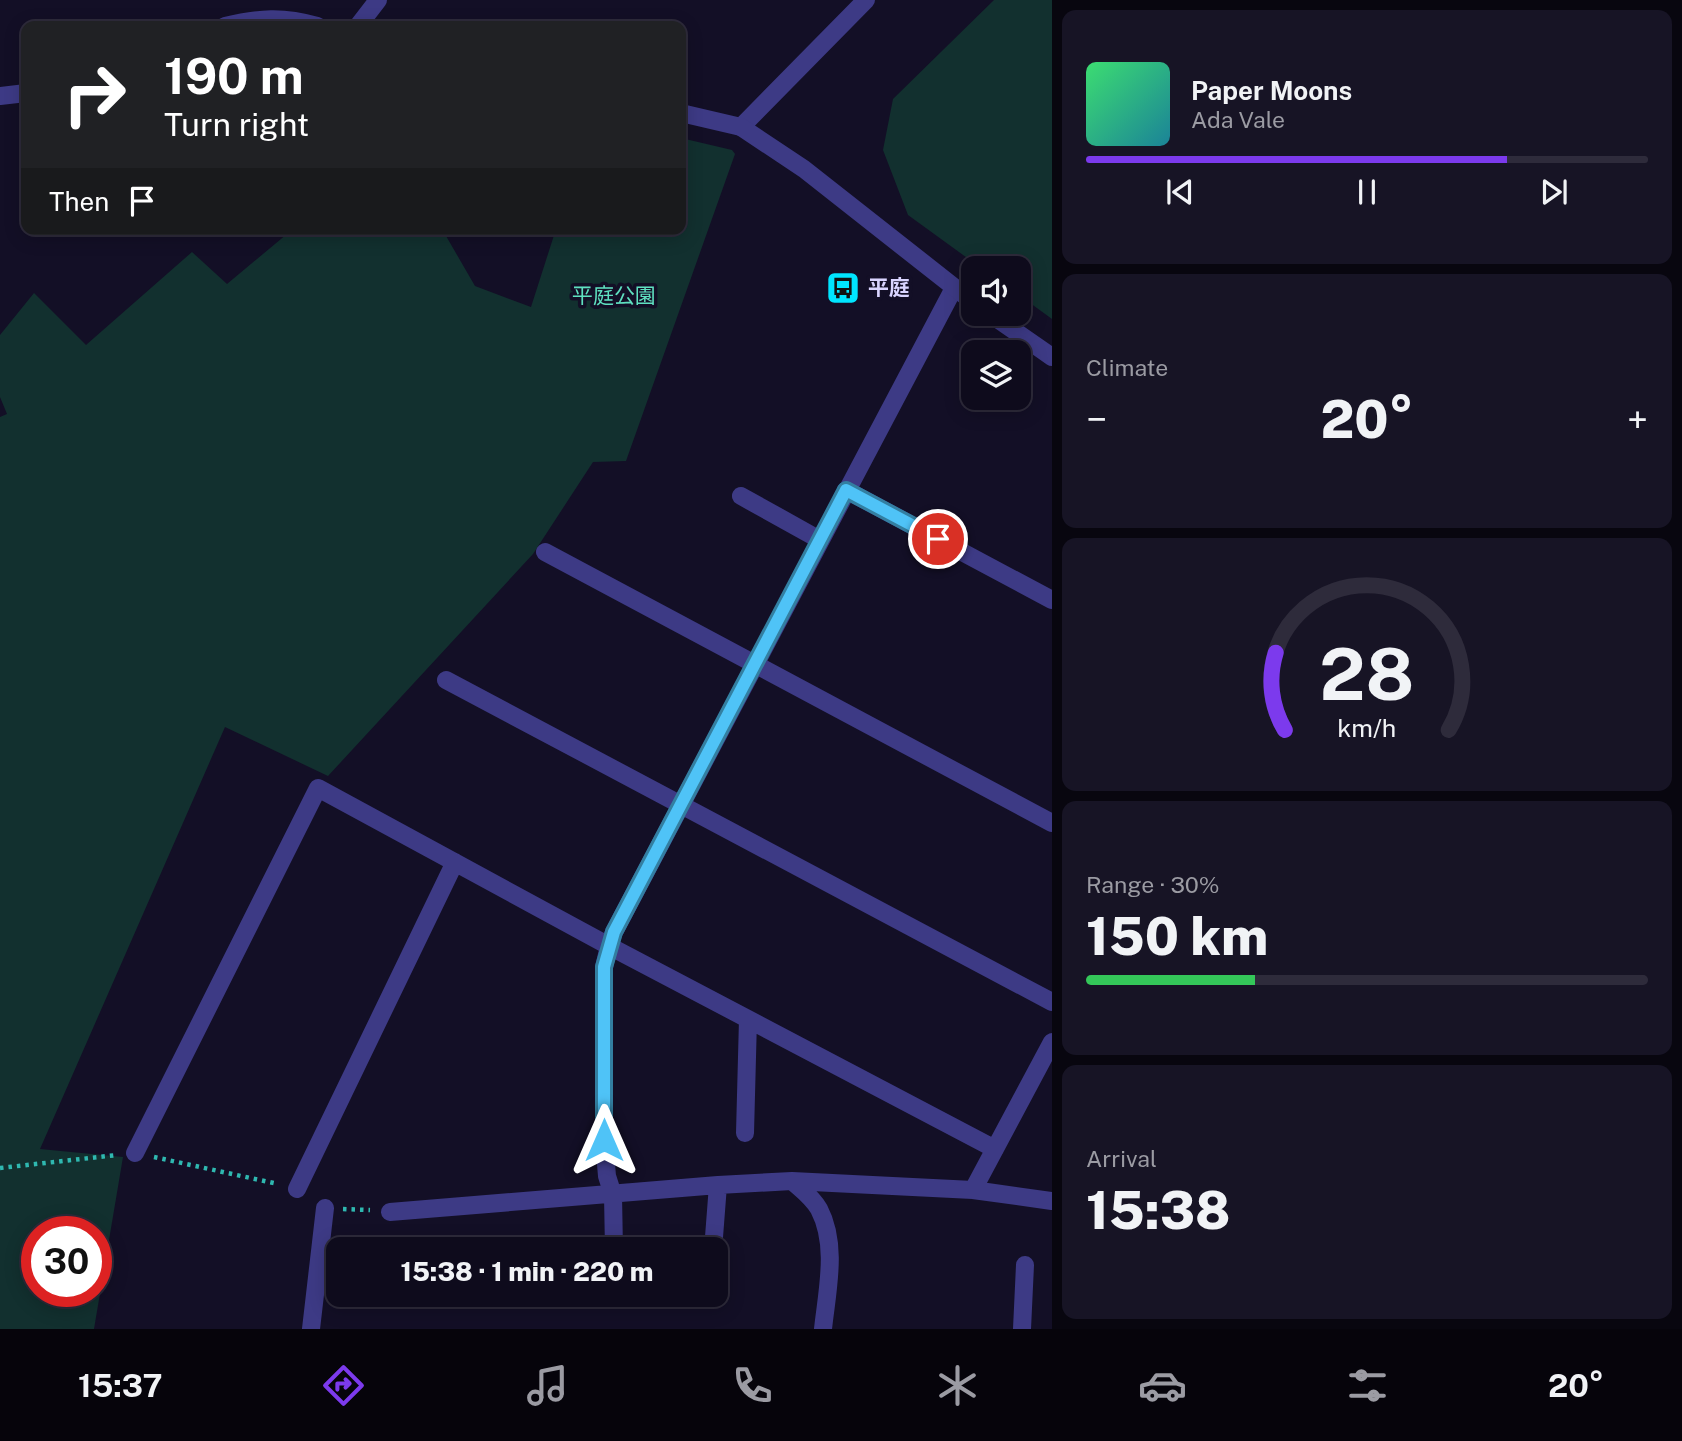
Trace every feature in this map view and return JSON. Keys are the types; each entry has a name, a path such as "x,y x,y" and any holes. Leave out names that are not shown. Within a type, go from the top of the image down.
{"street":[{"path":"362,21 378,0"},
{"path":"741,127 866,0"},
{"path":"246,21 301,21"},
{"path":"0,96 21,94"},
{"path":"686,114 741,127 804,169 961,294"},
{"path":"614,1237 613,1195 607,1176 604,1140 604,967 614,932 954,289"},
{"path":"1008,326 1052,357"},
{"path":"846,490 1052,600"},
{"path":"741,496 820,540"},
{"path":"545,552 1052,822"},
{"path":"446,680 1052,1002"},
{"path":"135,1153 318,788 609,946 995,1149"},
{"path":"297,1189 455,862"},
{"path":"745,1133 748,1019"},
{"path":"974,1190 1052,1042"},
{"path":"390,1212 792,1181 974,1190 1052,1201"},
{"path":"792,1181 819,1209 825,1225 829,1275 823,1329"},
{"path":"714,1237 718,1185"},
{"path":"311,1329 325,1208"},
{"path":"1022,1329 1025,1265"}],"path":[{"path":"0,1168 135,1153 297,1189"},
{"path":"325,1208 390,1212"}],"green space":[{"path":"994,0 1052,0 1052,319 1031,304 1031,256 964,256 908,215 883,150 893,99"},
{"name":"平庭公園","path":"686,139 732,150 735,154 626,461 593,462 533,554 328,776 225,727 40,1149 123,1157 112,1222 112,1216 21,1216 21,1307 98,1307 94,1329 0,1329 0,417 7,414 0,397 0,335 34,293 86,345 192,252 227,284 286,235 445,235 475,286 531,307 554,235 686,235"}],"place":[{"name":"平庭","path":"843,288"}],"route":[{"path":"604,1140 604,967 614,932 846,490 938,539"}]}
